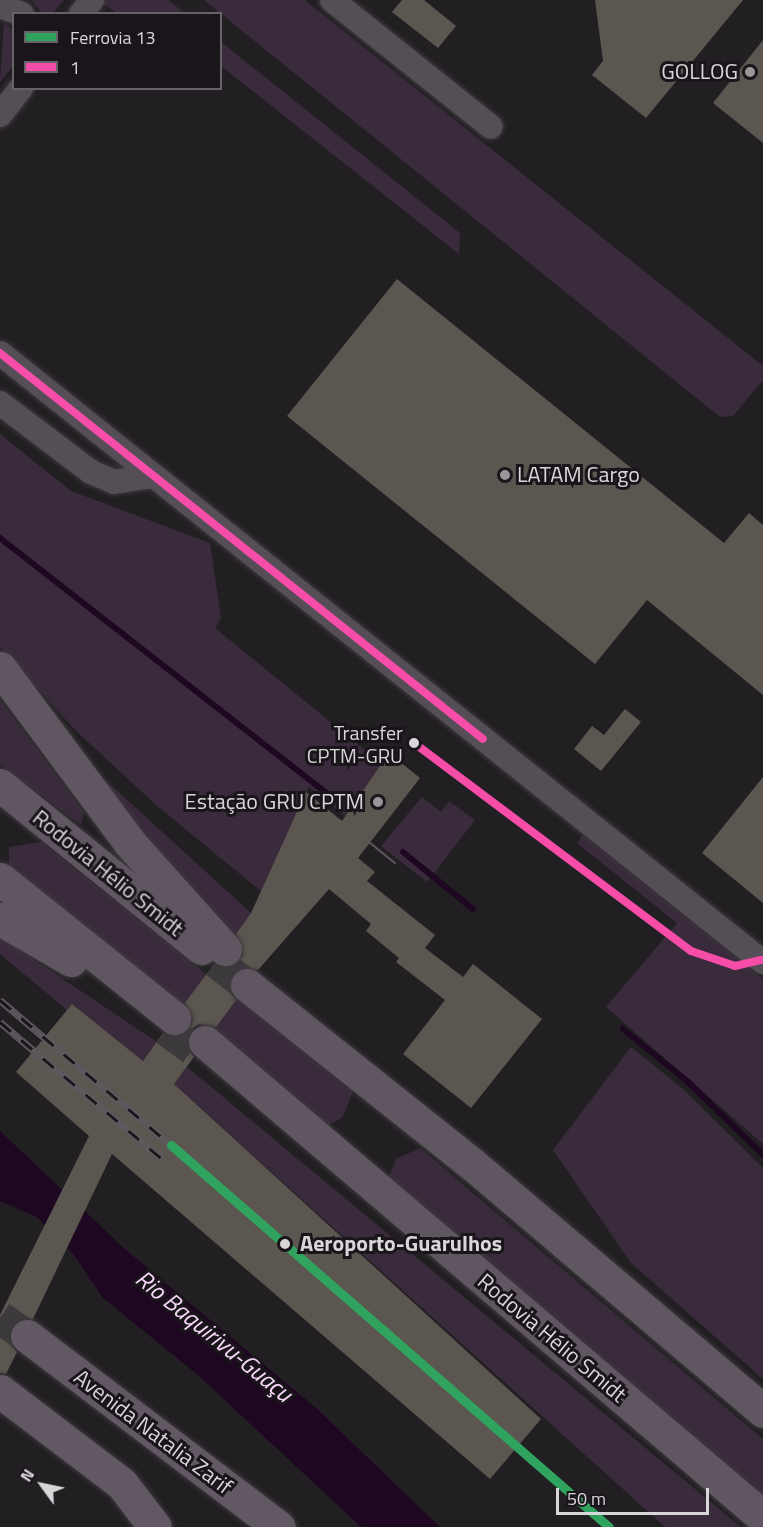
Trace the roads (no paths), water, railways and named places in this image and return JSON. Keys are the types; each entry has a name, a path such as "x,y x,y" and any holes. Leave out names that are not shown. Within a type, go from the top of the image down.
{"main road":[{"name":"Rodovia Hélio Smidt","path":"0,668 129,842 221,955 0,784"},
{"path":"0,879 170,1024 94,974 0,919"},
{"path":"252,980 301,1011 328,1047 763,1411"},
{"name":"Rodovia Hélio Smidt","path":"202,1047 313,1135 763,1517"},
{"name":"Avenida Natalia Zarif","path":"27,1336 279,1527"},
{"path":"0,1391 122,1484 155,1527"}],"street":[{"path":"83,12 92,0"},
{"path":"332,0 491,127"},
{"path":"0,6 16,12"},
{"path":"0,115 19,90"},
{"path":"0,353 150,476 763,962"},
{"path":"0,404 91,472 114,482 150,476"}],"water":[{"name":"Rio Baquirivu-Guaçu","path":"0,1131 126,1250 315,1407 440,1527 361,1527 199,1376 103,1298 74,1255 37,1217 0,1201"}],"waterway":[{"path":"0,538 328,794"},
{"path":"403,852 473,909"},
{"path":"623,1029 688,1082 763,1155"}],"tunnel":[{"path":"216,961 247,985"},
{"path":"166,1029 198,1052"},
{"path":"0,1317 27,1336"}],"tram line":[{"path":"368,841 395,863"}],"railway":[{"path":"0,1000 171,1145"},
{"path":"0,1022 161,1158"}],"rail line":[{"name":"13","path":"171,1145 609,1527"}],"place":[{"name":"GOLLOG","path":"750,72"},
{"name":"LATAM Cargo","path":"505,475"},
{"name":"Transfer CPTM-GRU","path":"414,743"},
{"name":"Estação GRU CPTM","path":"378,802"},
{"name":"Aeroporto-Guarulhos","path":"285,1244"}]}
